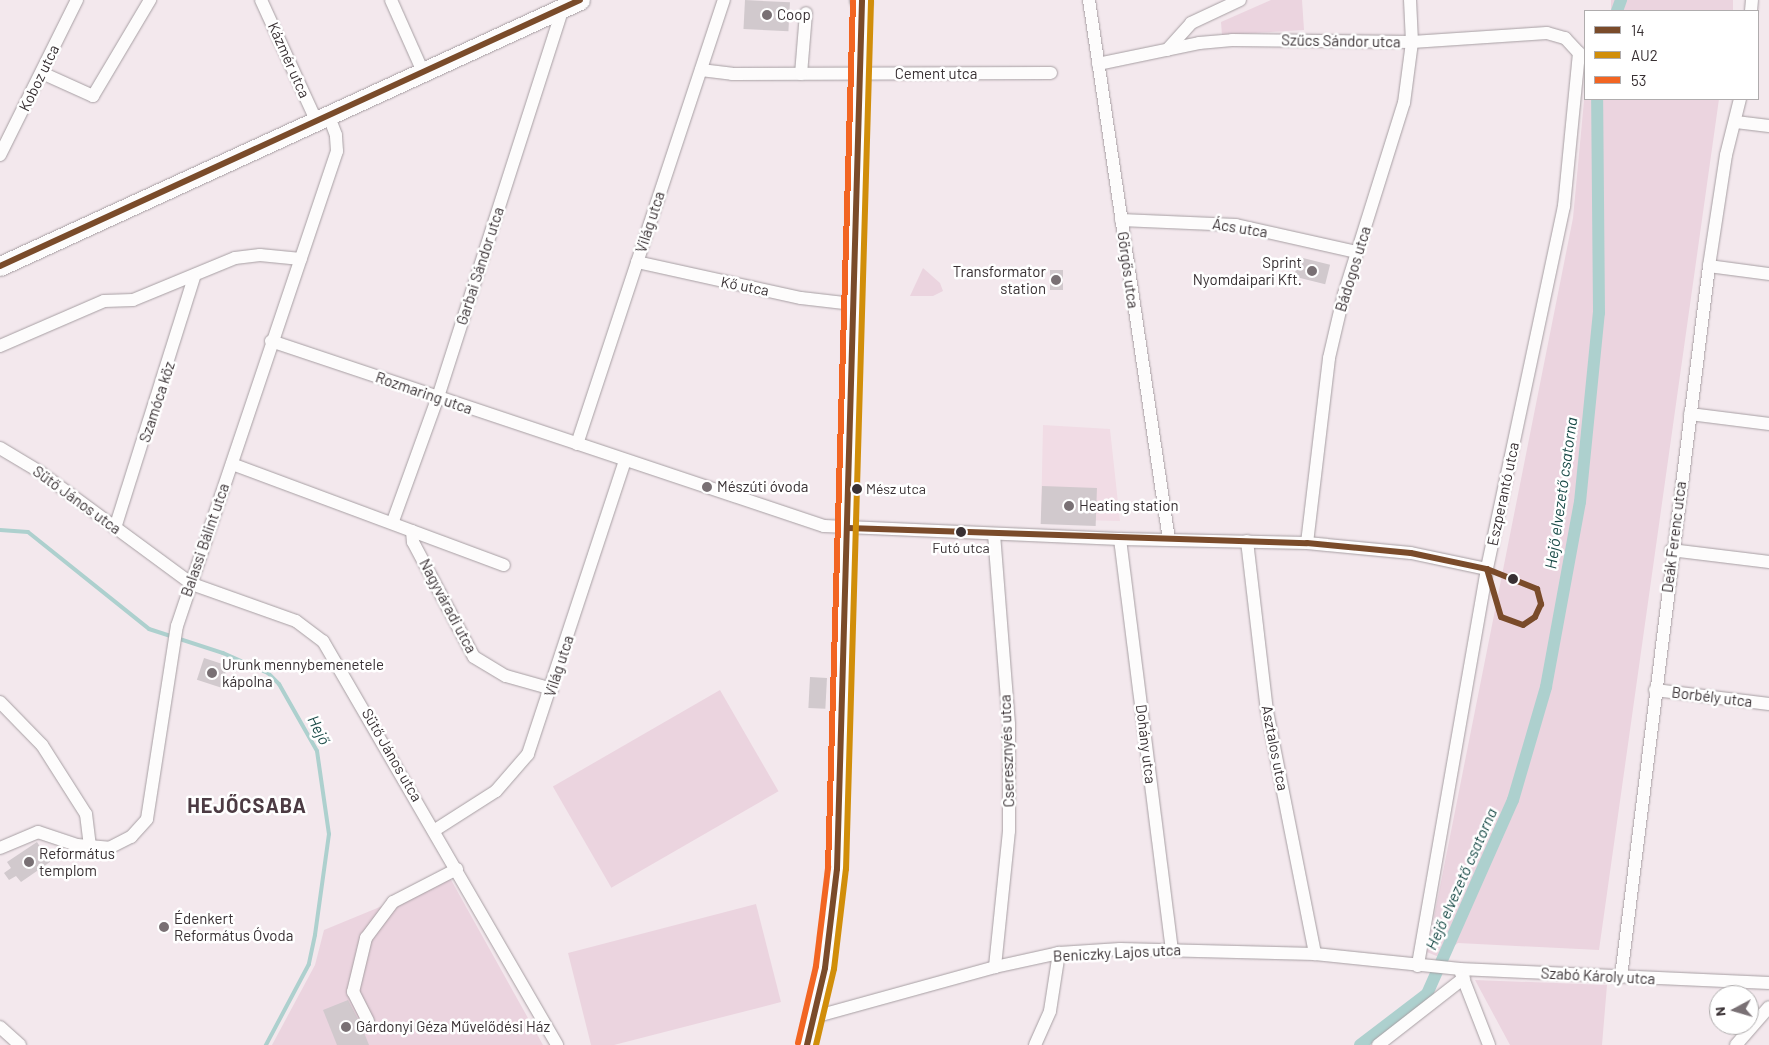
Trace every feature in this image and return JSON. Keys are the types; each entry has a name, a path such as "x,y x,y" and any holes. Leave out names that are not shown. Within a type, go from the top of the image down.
{"main road":[{"path":"0,266 580,0"},
{"path":"807,1045 814,1017 837,869 848,528 861,1"}],"street":[{"name":"Koboz utca","path":"0,155 77,0"},
{"path":"42,73 93,96 150,0"},
{"name":"Kázmér utca","path":"262,0 322,117"},
{"path":"391,0 423,72"},
{"name":"Világ utca","path":"577,444 724,0"},
{"name":"Görgős utca","path":"1089,0 1169,540"},
{"path":"1167,50 1191,23 1240,0"},
{"name":"Bádogos utca","path":"1307,543 1329,358 1357,252 1404,103 1412,42 1410,0"},
{"name":"Garbai Sándor utca","path":"393,522 438,397 563,8"},
{"path":"801,74 806,13"},
{"name":"Szűcs Sándor utca","path":"1098,64 1167,50 1232,40 1412,42 1547,33 1566,38 1580,53"},
{"name":"Eszperantó utca","path":"1423,966 1487,569 1564,206 1580,53"},
{"name":"Cement utca","path":"701,70 801,74 1051,73"},
{"name":"Deák Ferenc utca","path":"1621,977 1708,266 1726,155 1736,122 1740,100"},
{"name":"Balassi Bálint utca","path":"0,848 38,832 90,848 120,844 147,819 177,626 271,341 337,152 336,135 322,117"},
{"path":"1736,122 1769,126"},
{"name":"Ács utca","path":"1121,220 1236,225 1357,252"},
{"path":"0,346 104,301 133,300 235,258 300,259"},
{"name":"Kő utca","path":"637,262 801,298 853,304"},
{"path":"1708,266 1769,274"},
{"name":"Szamóca köz","path":"116,528 195,276"},
{"name":"Rozmaring utca","path":"271,341 577,444"},
{"path":"1690,414 1769,424"},
{"path":"577,444 824,526 1120,539 1307,543 1411,553 1487,569"},
{"name":"Sütő János utca","path":"0,448 116,528 192,584 296,621 323,641 435,830 557,1045"},
{"name":"Világ utca","path":"435,830 496,791 520,767 552,689 626,461"},
{"name":"Nagyváradi utca","path":"232,464 393,522 412,531 504,565"},
{"name":"Nagyváradi utca","path":"412,531 413,542 474,657 506,676 552,689"},
{"name":"Cseresznyés utca","path":"994,534 1009,724 1008,831 995,967"},
{"name":"Dohány utca","path":"1120,539 1172,949"},
{"name":"Asztalos utca","path":"1247,541 1267,711 1315,954"},
{"path":"1672,550 1769,562"},
{"name":"Borbély utca","path":"1655,690 1769,704"},
{"path":"0,702 42,745 86,814 90,848"},
{"path":"368,1021 353,992 366,938 392,902 457,869"},
{"name":"Beniczky Lajos utca","path":"814,1017 995,967 1059,953 1172,949 1315,954 1423,966"},
{"path":"1035,1045 1050,1011 1059,953"},
{"name":"Szabó Károly utca","path":"1423,966 1458,972 1769,983"},
{"path":"1378,1045 1458,972 1489,1045"},
{"path":"1736,1045 1769,1007"},
{"path":"0,1027 20,1045"}],"shaded area":[{"path":"1271,0 1302,0 1304,30 1222,35 1221,22"},
{"path":"1611,0 1733,0 1733,10 1611,10"},
{"path":"1584,100 1719,100 1599,950 1458,943 1439,957 1427,952 1573,218"},
{"path":"923,268 940,283 943,291 933,296 910,296"},
{"path":"1043,425 1110,429 1120,521 1041,519"},
{"path":"720,690 778,791 611,888 553,786"},
{"path":"450,878 543,1045 272,1045 315,965 324,930"},
{"path":"756,904 781,1002 614,1045 591,1045 568,953"},
{"path":"1475,980 1607,985 1602,1045 1510,1045"}],"building":[{"name":"Coop","path":"745,0 790,2 788,31 743,29"},
{"name":"Sprint Nyomdaipari Kft.","path":"1299,257 1330,265 1325,284 1294,276"},
{"name":"Transformator station","path":"1050,270 1063,270 1063,290 1050,290"},
{"name":"Heating station","path":"1042,486 1097,488 1096,526 1041,524"},
{"name":"Urunk mennybemenetele kápolna","path":"204,658 228,666 221,688 197,680"},
{"path":"810,677 827,678 825,709 808,708"},
{"name":"Református templom","path":"37,842 50,862 21,882 16,876 9,880 4,873 11,868 7,862"},
{"name":"Gárdonyi Géza Művelődési Ház","path":"348,1000 369,1045 337,1045 323,1010"}],"waterway":[{"name":"Hejő elvezető csatorna","path":"1617,10 1621,0"},
{"name":"Hejő elvezető csatorna","path":"1360,1045 1427,994 1513,800 1546,687 1580,502 1599,313 1597,100"},
{"name":"Hejő","path":"0,530 28,532 149,629 223,653 268,673 279,684 317,751 329,834 315,935 309,964 266,1045"}],"transit line":[{"name":"14","path":"0,266 580,0"},
{"name":"53","path":"798,1043 816,966 828,868 853,0"},
{"name":"14","path":"807,1045 825,968 837,869 862,0"},
{"name":"AU2","path":"816,1045 834,969 846,869 871,0"},
{"name":"14","path":"848,528 1307,543 1411,553 1487,569"},
{"name":"14","path":"1487,569 1537,589 1541,604 1535,617 1523,625 1501,617 1487,569"}],"place":[{"name":"Coop","path":"767,15"},
{"name":"Sprint Nyomdaipari Kft.","path":"1312,271"},
{"name":"Transformator station","path":"1056,280"},
{"name":"Mészúti óvoda","path":"707,487"},
{"name":"Mész utca","path":"857,489"},
{"name":"Heating station","path":"1069,506"},
{"name":"Futó utca","path":"961,532"},
{"name":"Urunk mennybemenetele kápolna","path":"212,673"},
{"name":"Református templom","path":"29,862"},
{"name":"Édenkert Református Óvoda","path":"164,927"},
{"name":"Gárdonyi Géza Művelődési Ház","path":"346,1027"}],"district":[{"name":"HEJŐCSABA","path":"247,805"}]}
